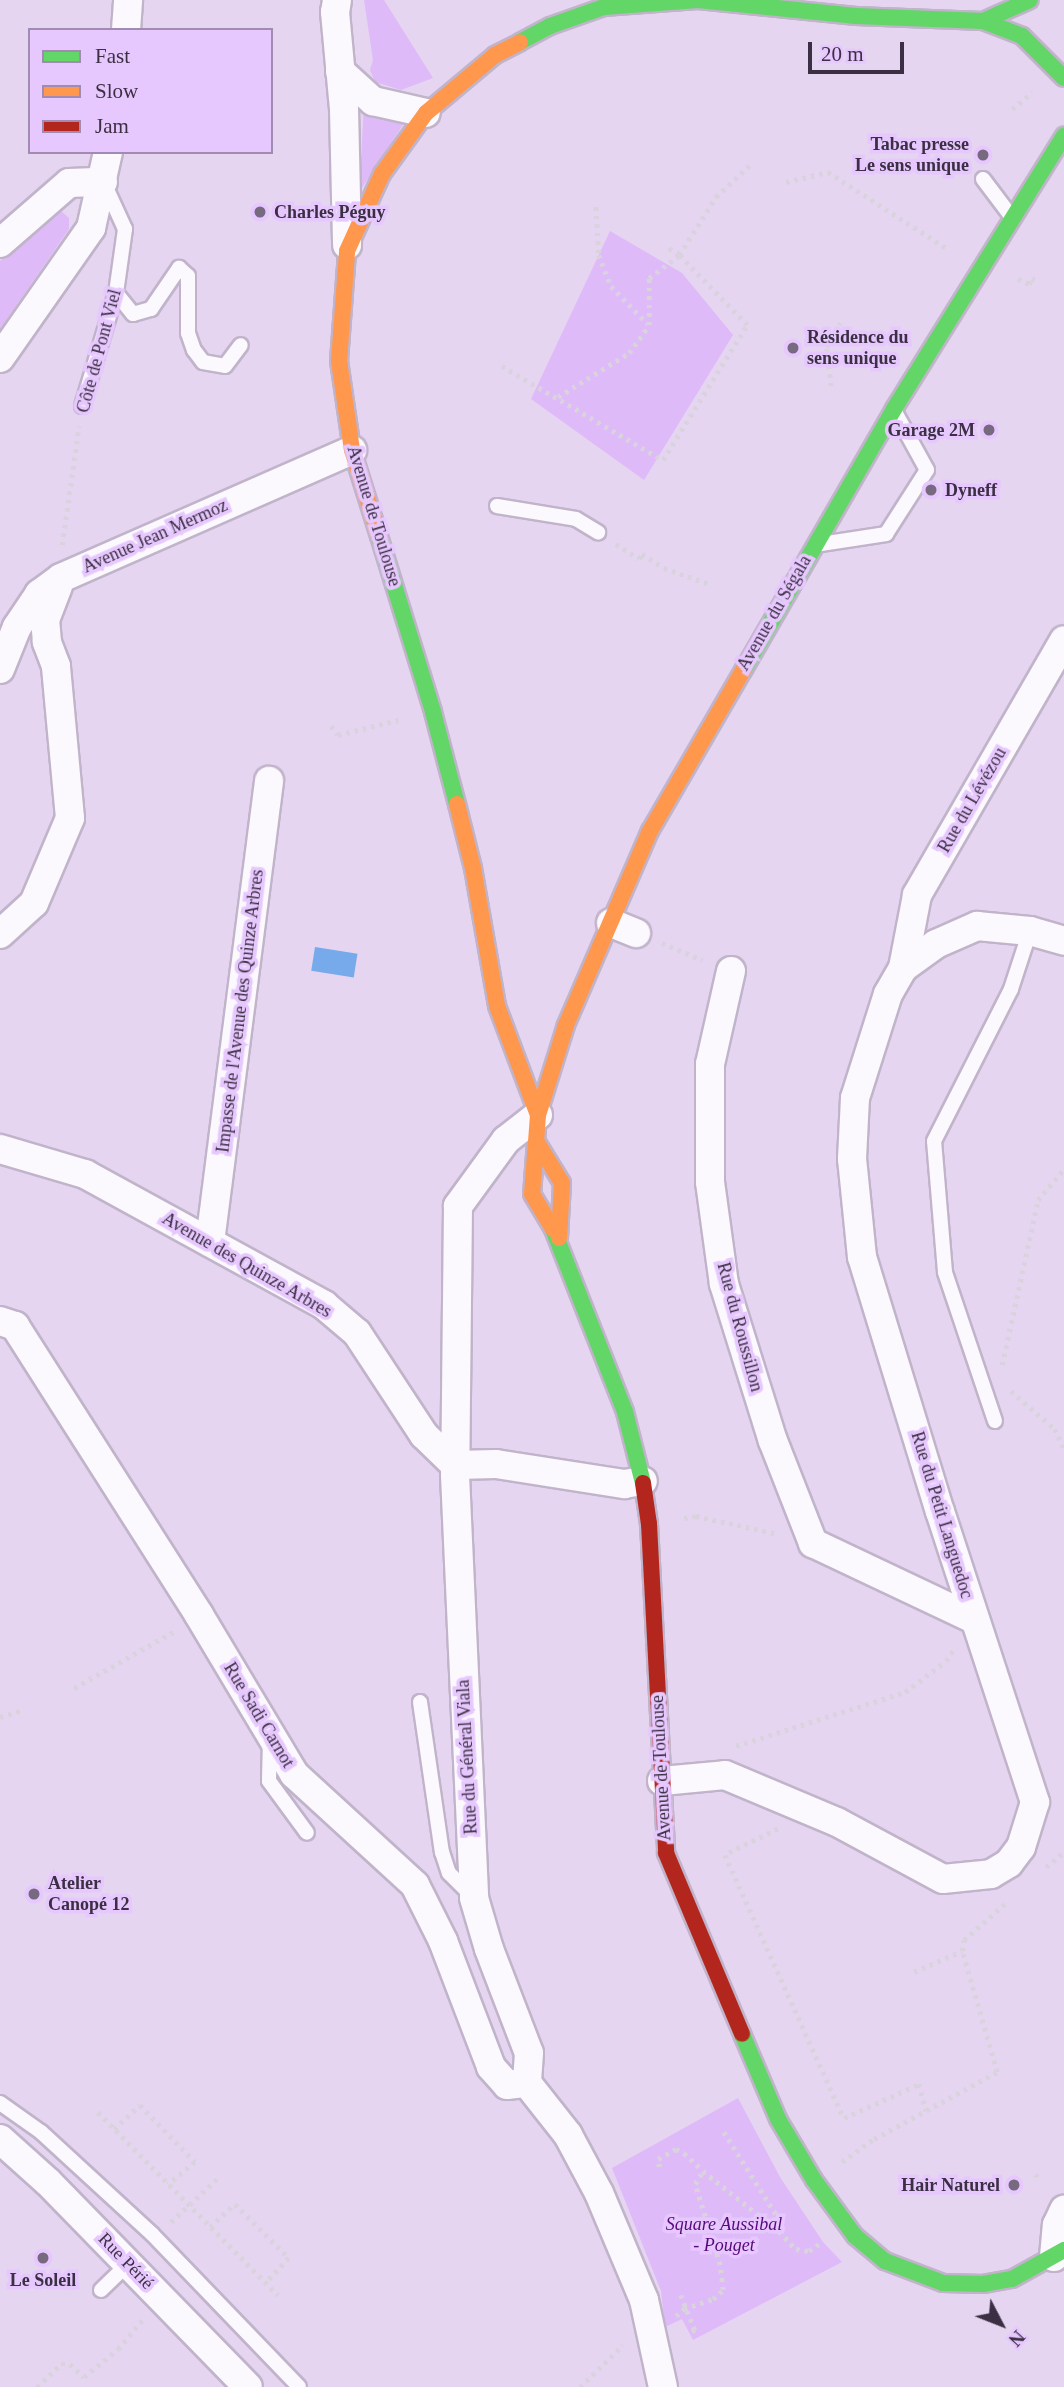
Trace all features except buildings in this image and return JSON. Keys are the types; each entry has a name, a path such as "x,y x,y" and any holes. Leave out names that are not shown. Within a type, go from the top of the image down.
{"main road":[{"name":"Avenue de Toulouse","path":"1030,0 983,21 856,16 698,0 604,6 550,26 495,55 426,113 382,174 347,251 339,361 352,450 433,712 473,868 497,1006 538,1115 538,1144 532,1194 559,1238 625,1412 643,1481 649,1524 666,1853 778,2119 814,2180 855,2236 885,2261 917,2276 943,2283 983,2284 1012,2278 1059,2253"},
{"path":"983,21 1022,36 1064,78"},
{"name":"Avenue du Ségala","path":"538,1115 566,1026 623,928 650,831 894,409 1064,136"},
{"name":"Avenue de Toulouse","path":"538,1144 562,1183 559,1238"}],"street":[{"path":"126,28 128,0"},
{"path":"337,0 335,12 347,251"},
{"path":"340,71 373,100 426,113"},
{"path":"0,358 91,228 108,154"},
{"path":"0,243 69,183 103,182"},
{"name":"Avenue Jean Mermoz","path":"0,669 17,627 61,566 352,450"},
{"path":"0,934 34,903 70,818 56,666 47,642 46,620 61,566"},
{"name":"Rue du Lévézou","path":"902,968 918,895 1064,640"},
{"name":"Impasse de l'Avenue des Quinze Arbres","path":"210,1242 269,780"},
{"name":"Rue du Petit Languedoc","path":"662,1780 725,1775 837,1822 943,1879 991,1874 1009,1863 1021,1847 1035,1802 974,1619 866,1270 860,1243 852,1159 855,1098 888,994 902,968 936,944 977,926 1030,931 1064,941"},
{"name":"Rue du Roussillon","path":"731,971 710,1064 710,1182 724,1284 773,1440 813,1543 974,1619"},
{"name":"Rue du Général Viala","path":"527,2083 529,2053 489,1949 474,1898 455,1465 458,1206 506,1140 538,1115"},
{"name":"Avenue des Quinze Arbres","path":"0,1149 85,1174 324,1306 357,1333 424,1435 455,1465"},
{"name":"Rue Sadi Carnot","path":"0,1321 15,1326 199,1615 294,1773 415,1885 443,1941 491,2067 507,2085 527,2083"},
{"path":"455,1465 496,1464 624,1484 643,1481"},
{"path":"527,2083 568,2134 599,2193 644,2300 663,2387"},
{"name":"Rue Périé","path":"0,2139 48,2182 248,2387"},
{"path":"1059,2253 1057,2225 1064,2210"}],"lane":[{"path":"983,179 1012,217"},
{"name":"Côte de Pont Viel","path":"82,406 116,293 125,229 103,182"},
{"path":"116,293 133,314 151,309 179,268 188,276 188,333 194,350 203,362 225,366 241,345"},
{"path":"813,545 886,534 927,470 894,409"},
{"path":"497,506 576,519 598,532"},
{"path":"995,1421 945,1272 934,1141 1011,989 1030,931"},
{"path":"420,1702 442,1852 449,1873 474,1898"},
{"path":"270,1734 270,1781 307,1833"},
{"path":"0,2103 41,2132 152,2234 299,2387"},
{"path":"101,2290 128,2264"}],"path":[{"path":"558,397 629,353 649,325 649,278 679,255 716,197 753,162"},
{"path":"786,182 828,172 948,250"},
{"path":"596,207 598,255 611,286 649,325"},
{"path":"502,366 663,460 747,325 679,255 668,248"},
{"path":"1018,279 1029,284 1032,278 1035,279"},
{"path":"831,386 826,347 839,323"},
{"name":"Côte de Pont Viel","path":"61,566 82,406"},
{"path":"598,532 639,559 642,554 664,568 710,584"},
{"path":"331,726 338,735 433,712"},
{"path":"623,928 731,971"},
{"path":"999,1381 1038,1200 1064,1169"},
{"path":"984,1386 999,1381"},
{"path":"999,1381 1055,1429 1064,1448"},
{"path":"696,1516 782,1535"},
{"path":"756,1740 905,1692 946,1661 974,1619"},
{"path":"74,1688 183,1626"},
{"path":"0,1717 20,1711"},
{"path":"790,1824 725,1854 844,2118 919,2084 926,2111"},
{"path":"1036,1876 1064,1852"},
{"path":"838,2164 874,2139 997,2072 962,1951 964,1940 1018,1892"},
{"path":"915,1972 962,1951"},
{"path":"114,2129 140,2105 195,2162 168,2185"},
{"path":"98,2112 278,2295"},
{"path":"724,2132 779,2218 779,2231"},
{"path":"659,2167 658,2159 676,2149 684,2152 703,2171 779,2231 796,2249 809,2251 823,2242"},
{"path":"670,2322 684,2309 713,2299 723,2290 720,2265 695,2184 703,2171"},
{"path":"1036,2174 1039,2180"},
{"path":"152,2234 219,2177"},
{"path":"210,2227 235,2204 289,2258 265,2283"},
{"path":"681,2295 684,2309 695,2330 689,2333"},
{"path":"37,2387 61,2364 70,2364 84,2377 118,2350 147,2315"},
{"path":"580,2387 621,2347"}],"green space":[{"path":"364,0 384,0 433,78 401,90 375,82 370,70 373,60"},
{"path":"364,104 404,123 360,191 361,160"},
{"path":"60,210 69,218 69,229 0,329 0,261 48,217"},
{"path":"610,231 682,273 733,335 644,480 531,399"},
{"name":"Square Aussibal - Pouget","path":"738,2098 780,2177 823,2242 842,2262 693,2340 682,2319 665,2327 661,2291 612,2168"}],"water":[{"path":"315,947 357,954 354,977 311,971"}],"traffic: fast":[{"path":"520,42 550,26 604,7 698,0 856,16 983,21 1030,0"},
{"path":"983,21 1022,36 1064,78"},
{"path":"744,669 894,409 1064,136"},
{"path":"379,536 433,712 457,804"},
{"path":"553,1229 625,1412 643,1483"},
{"path":"742,2034 778,2119 814,2180 855,2236 885,2261 943,2283 983,2284 1012,2279 1064,2250"}],"traffic: slow":[{"path":"379,536 352,450 339,361 347,251 382,174 426,113 495,55 520,42"},
{"path":"538,1115 566,1025 650,831 744,669"},
{"path":"457,804 473,868 497,1006 538,1115 532,1194 553,1229"},
{"path":"538,1144 562,1183 559,1238"}],"traffic: jam":[{"path":"643,1483 649,1524 666,1853 742,2034"}],"place":[{"name":"Tabac presse Le sens unique","path":"983,155"},
{"name":"Charles Péguy","path":"260,212"},
{"name":"Résidence du sens unique","path":"793,348"},
{"name":"Garage 2M","path":"989,430"},
{"name":"Dyneff","path":"931,490"},
{"name":"Atelier Canopé 12","path":"34,1894"},
{"name":"Hair Naturel","path":"1014,2185"},
{"name":"Le Soleil","path":"43,2258"}]}
